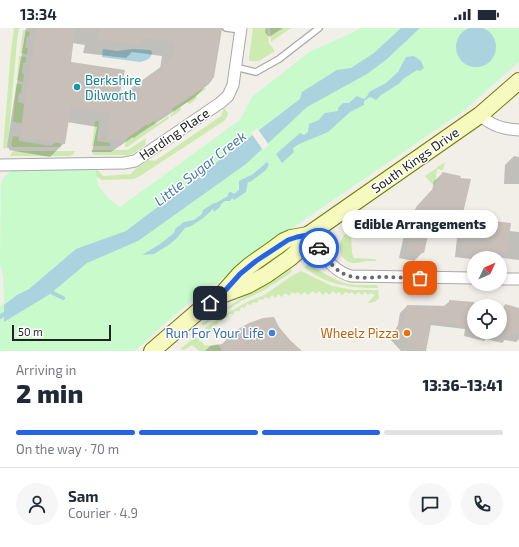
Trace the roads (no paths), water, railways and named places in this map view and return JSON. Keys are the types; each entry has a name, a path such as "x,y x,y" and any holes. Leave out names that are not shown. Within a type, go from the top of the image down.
{"main road":[{"name":"South Kings Drive","path":"152,351 202,308 224,294 266,275 290,258 299,250 308,235 480,115 519,81"}],"street":[{"name":"Harding Place","path":"0,165 124,163 135,161 228,96 233,85 241,29"},
{"path":"480,115 486,121 497,127 519,130"},
{"path":"308,235 331,264 344,274 352,276 467,278"},
{"path":"507,279 519,279"}],"lane":[{"path":"226,28 241,29"},
{"path":"235,67 256,72 278,60 319,28"}],"water":[{"path":"472,27 480,27 487,30 493,36 496,47 493,58 487,64 480,67 472,67 465,64 459,58 456,51 456,43 459,36 465,30"},
{"path":"401,28 420,28 387,59 367,74 307,107 246,164 138,241 87,263 50,294 4,322 4,305 17,295 29,289 76,249 126,231 300,99 302,92 337,70 351,68 374,53"},
{"path":"103,49 117,51 133,49 150,50 152,52 148,59 140,62 102,57"},
{"path":"414,56 421,61 424,68 420,71 417,70 403,79 400,83 376,100 370,97 364,101 364,105 350,112 328,132 293,148 294,152 282,163 276,154 300,133 304,135 308,132 309,124 319,120 325,113 338,111 338,108 343,103 349,103 357,96 364,99 369,92 386,83 398,72 406,57"},
{"path":"267,162 269,164 266,170 248,182 246,192 234,200 232,198 230,201 225,201 214,212 213,209 202,219 185,228 170,244 154,254 142,255 174,233 175,229 184,222 194,220 202,214 203,210 228,196 228,193 231,192 234,194 239,190 239,181 253,174"}],"waterway":[{"path":"48,289 63,298"},
{"name":"Little Sugar Creek","path":"0,317 7,312"}],"place":[{"name":"Berkshire Dilworth","path":"77,87"},
{"name":"Edible Arrangements","path":"420,278"},
{"name":"Run For Your Life","path":"272,333"},
{"name":"Wheelz Pizza","path":"407,333"}]}
